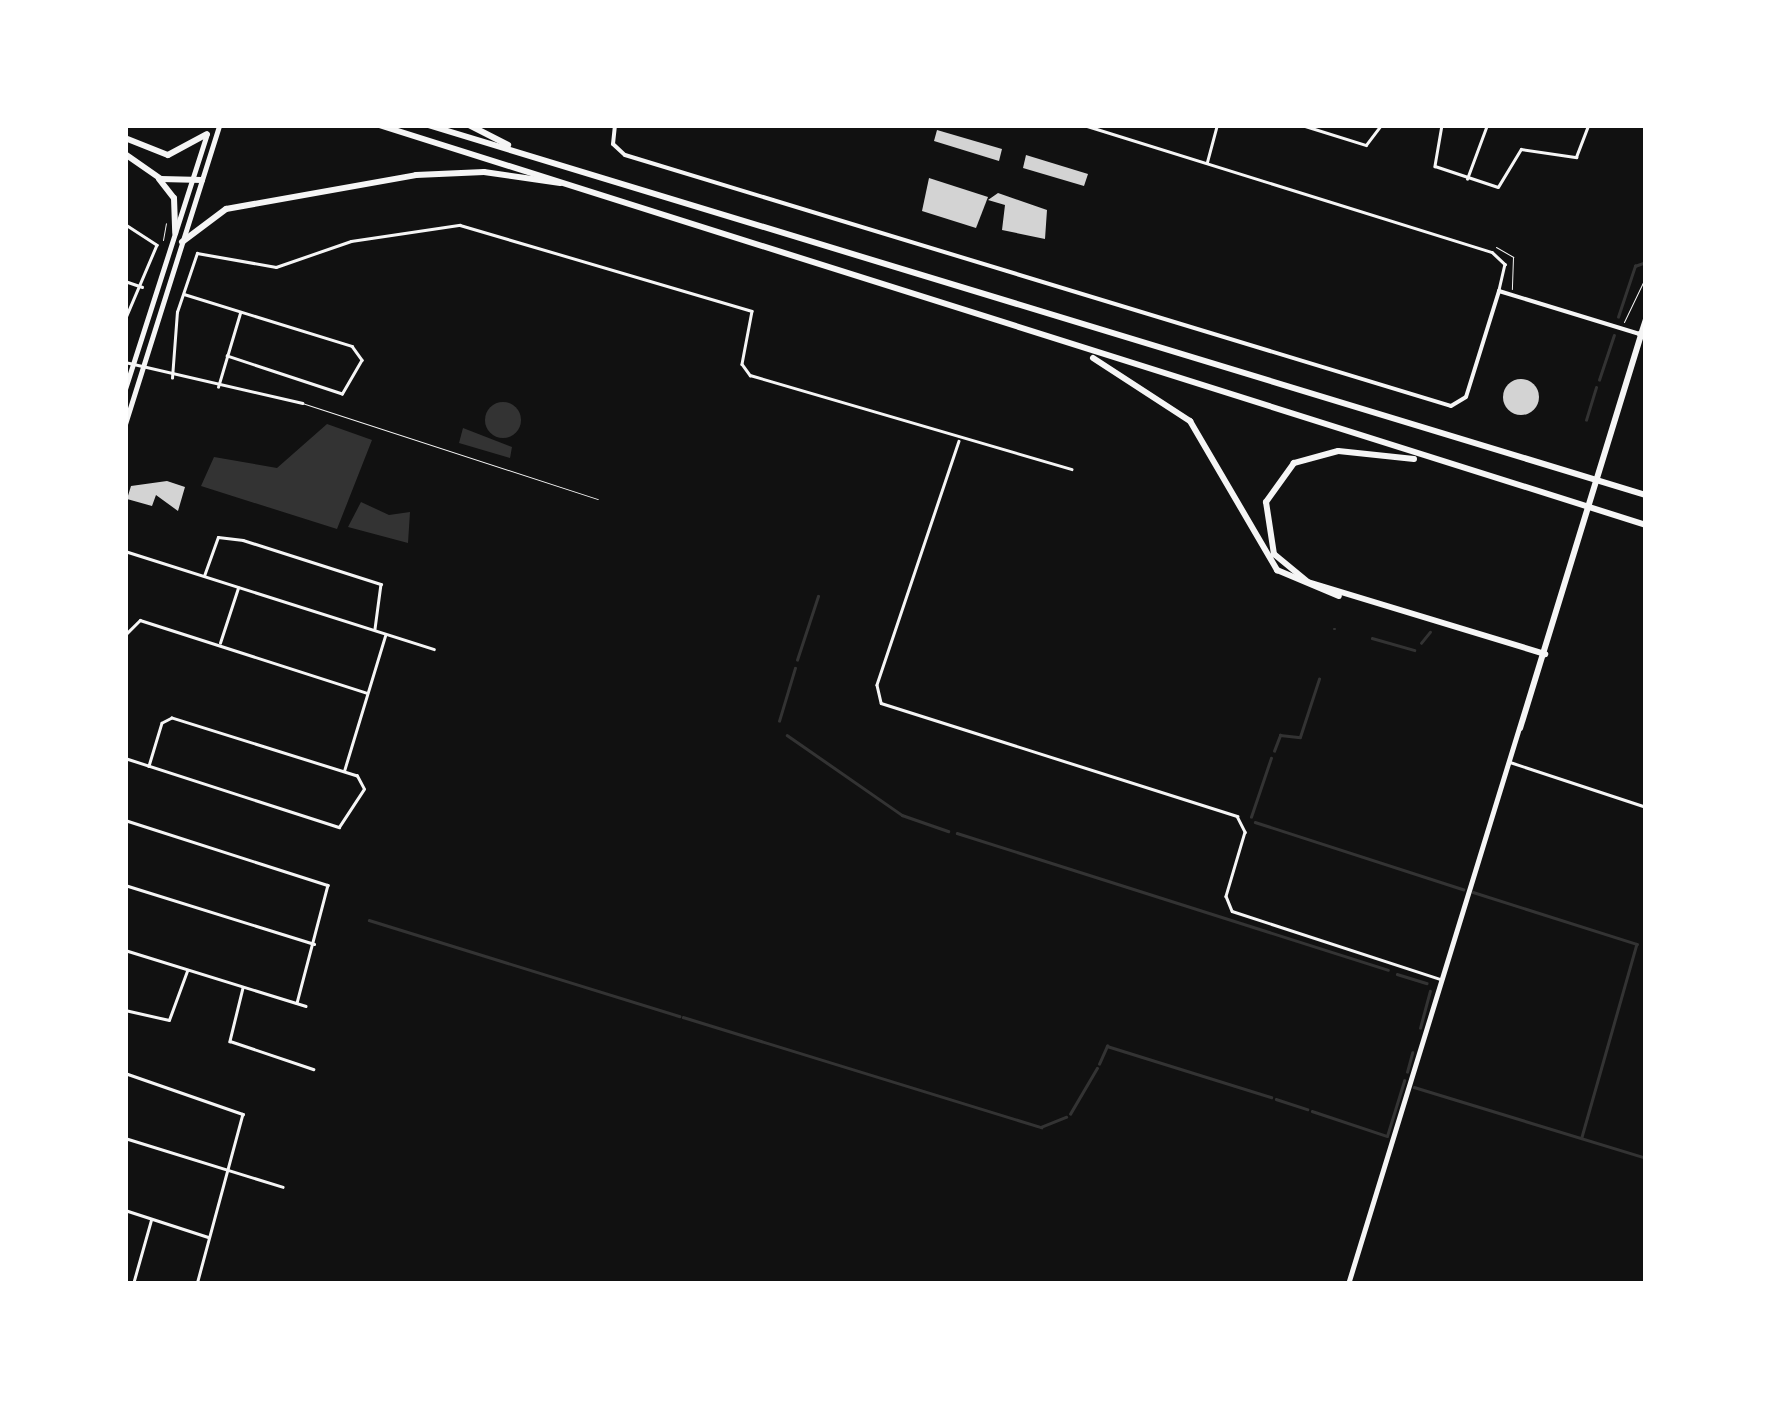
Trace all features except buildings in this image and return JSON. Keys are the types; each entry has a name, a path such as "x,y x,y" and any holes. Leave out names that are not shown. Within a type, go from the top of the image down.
{"highway":[{"path":"379,125 584,187 1083,352 1646,525"},
{"path":"428,125 1646,495"},
{"path":"468,125 527,155"},
{"path":"125,138 168,155 207,134"},
{"path":"125,154 158,178 175,200 174,233"},
{"path":"182,242 230,208 424,174 484,172 584,187"},
{"path":"158,178 202,180"},
{"path":"1083,352 1190,421 1282,574 1542,653"},
{"path":"1376,604 1282,564 1265,528 1270,490 1291,464 1322,452 1437,462"}],"main road":[{"path":"125,390 129,364 210,125"},
{"path":"125,424 219,125"},
{"path":"1348,1284 1646,316"},
{"path":"1513,744 1529,705 1542,653"}],"street":[{"path":"616,125 612,144 625,155 1452,406 1466,397 1505,264 1492,252 1084,125"},
{"path":"1207,164 1217,125"},
{"path":"1302,125 1366,145 1381,125"},
{"path":"1442,125 1433,163 1468,179 1503,186 1526,147 1574,158 1588,125"},
{"path":"1468,179 1487,125"},
{"path":"125,224 156,242 144,287 125,320"},
{"path":"172,378 182,293 205,250 277,267 351,241 466,226 752,311 746,373 960,440 1072,468"},
{"path":"125,281 144,287"},
{"path":"1499,291 1643,335"},
{"path":"182,293 356,348 358,375 339,394 227,356"},
{"path":"218,388 240,311"},
{"path":"129,364 172,378 302,403"},
{"path":"960,440 879,700 1237,816 1245,832 1226,902 1236,914 1440,979"},
{"path":"204,576 226,535 377,582 386,593 375,630"},
{"path":"125,551 434,649"},
{"path":"220,644 238,587"},
{"path":"125,635 138,620 367,693"},
{"path":"344,771 386,634"},
{"path":"125,758 149,766 342,827 364,786 344,771 172,718 162,723 149,766"},
{"path":"1508,762 1646,807"},
{"path":"125,820 325,882 331,894 297,1003"},
{"path":"125,885 315,944"},
{"path":"125,950 306,1006"},
{"path":"125,1010 168,1020 188,970"},
{"path":"243,987 230,1041 312,1069"},
{"path":"125,1073 240,1109 230,1171 197,1284"},
{"path":"125,1138 283,1188"},
{"path":"125,1210 210,1237"},
{"path":"125,1276 134,1282 152,1218"}],"lane":[{"path":"302,403 598,499"}],"path":[{"path":"1487,244 1512,254 1516,290"},
{"path":"1622,322 1646,276"}],"shaded area":[{"path":"503,402 516,407 521,420 516,433 503,438 490,433 485,420 490,407"},
{"path":"327,424 372,440 337,529 201,486 214,457 277,468"},
{"path":"463,428 512,447 510,458 459,443"},
{"path":"361,502 389,515 410,512 408,543 348,527"}],"waterway":[{"path":"1618,317 1635,266 1646,262"},
{"path":"1599,380 1614,335"},
{"path":"1586,420 1596,388"},
{"path":"797,660 818,596"},
{"path":"1421,643 1430,632"},
{"path":"1372,638 1414,650"},
{"path":"779,721 795,668"},
{"path":"1274,751 1280,735 1300,737 1319,679"},
{"path":"787,735 902,815 948,831"},
{"path":"1251,817 1271,758"},
{"path":"1255,822 1463,889"},
{"path":"957,833 1388,970"},
{"path":"1473,892 1637,944 1582,1137"},
{"path":"369,920 680,1016"},
{"path":"1397,974 1427,983"},
{"path":"1420,1028 1430,991"},
{"path":"683,1017 1041,1127 1066,1117"},
{"path":"1099,1064 1107,1046 1271,1097"},
{"path":"1407,1072 1412,1053"},
{"path":"1070,1114 1097,1068"},
{"path":"1312,1111 1387,1136 1404,1081"},
{"path":"1414,1087 1646,1158"},
{"path":"1276,1099 1307,1109"}]}
